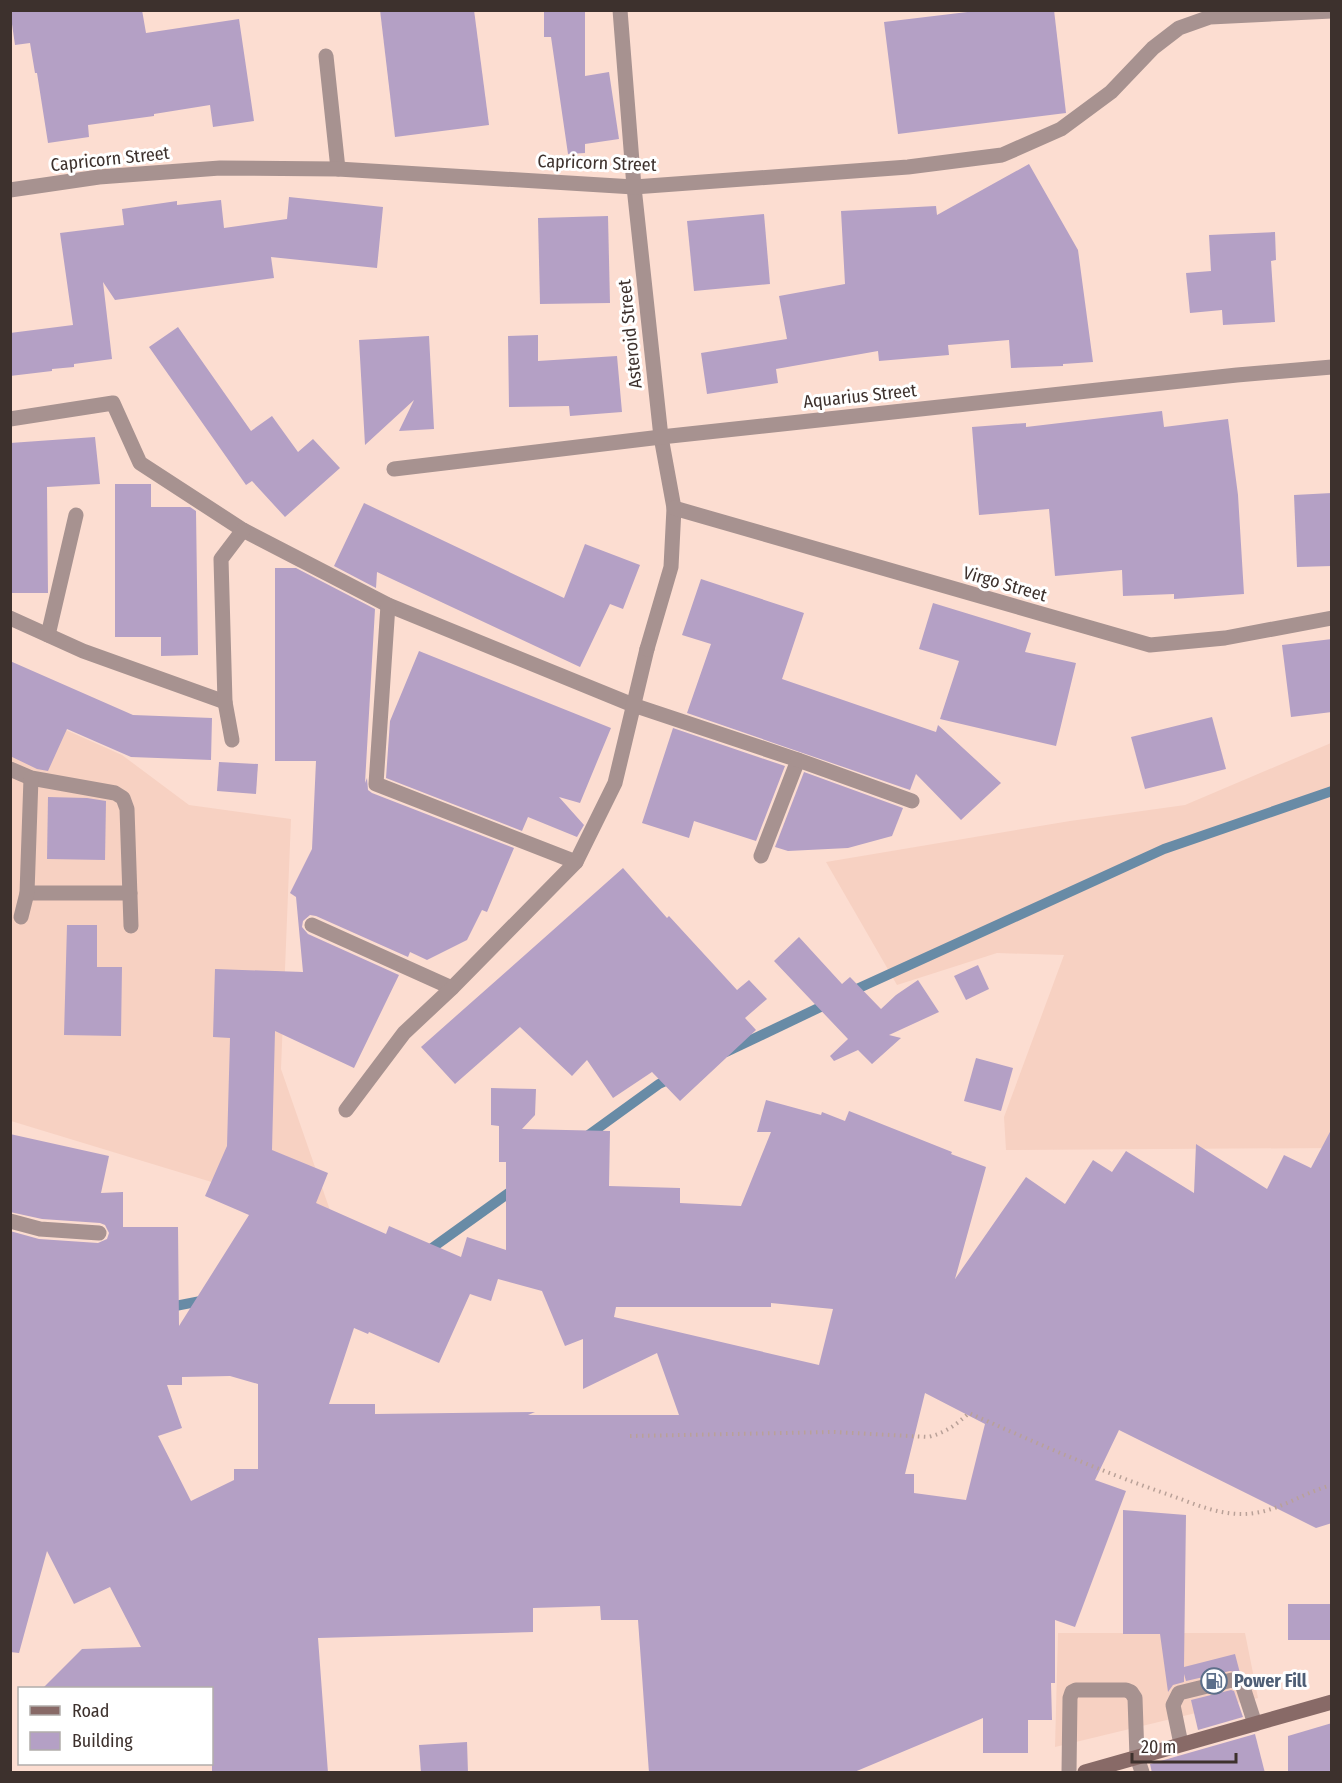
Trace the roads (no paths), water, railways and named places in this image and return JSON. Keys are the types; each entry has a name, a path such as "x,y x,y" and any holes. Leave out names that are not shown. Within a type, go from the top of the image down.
{"main road":[{"path":"1085,1773 1332,1702"}],"street":[{"name":"Asteroid Street","path":"346,1110 404,1033 452,988 576,862 615,783 647,649 671,567 674,508 661,437 634,187 620,10"},
{"name":"Capricorn Street","path":"10,190 99,177 220,168 338,169 634,187 908,167 1002,154 1061,129 1111,92 1153,48 1179,28 1208,14 1332,11"},
{"path":"326,56 338,169"},
{"name":"Aquarius Street","path":"394,469 661,437 1225,376 1332,367"},
{"path":"10,419 113,403 140,463 243,530 388,605 633,705 912,801"},
{"name":"Virgo Street","path":"674,508 1150,645 1225,638 1332,618"},
{"path":"48,635 76,515"},
{"path":"232,740 225,702 221,558 243,530"},
{"path":"388,605 376,784 576,862"},
{"path":"10,618 83,651 225,702"},
{"path":"761,856 798,760"},
{"path":"10,769 31,778 115,793 123,798 127,809 131,926"},
{"path":"21,917 27,893 31,778"},
{"path":"27,893 130,893"},
{"path":"312,925 452,988"},
{"path":"10,1221 40,1229 99,1233"},
{"path":"1181,1744 1173,1705 1179,1693 1232,1680 1238,1681 1242,1684 1255,1724"},
{"path":"1069,1773 1070,1698 1072,1692 1076,1690 1126,1690 1131,1692 1135,1698 1137,1757 1142,1773"}],"waterway":[{"path":"848,993 1164,849 1332,791"},
{"path":"726,1052 831,1002"},
{"path":"583,1139 659,1084 674,1077"},
{"path":"425,1253 517,1187"},
{"path":"165,1308 206,1300"}],"place":[{"name":"Power Fill","path":"1214,1681"}]}
